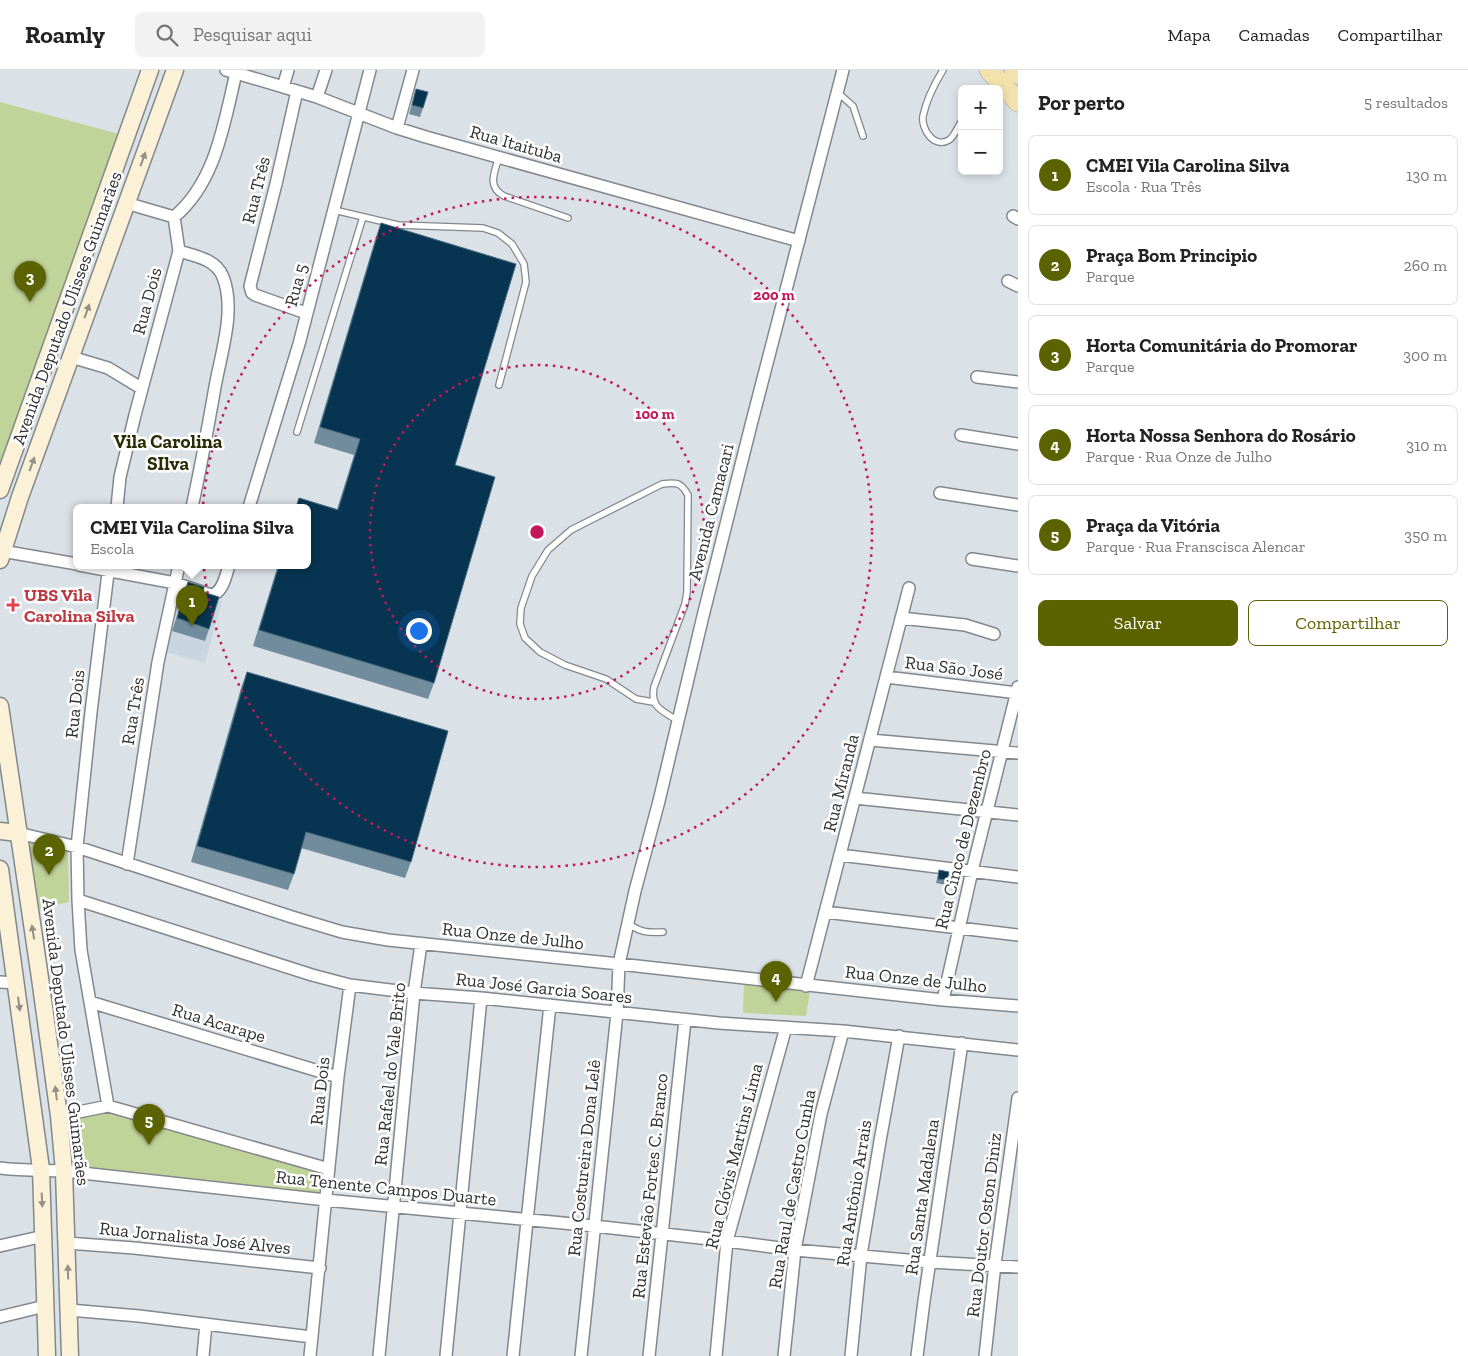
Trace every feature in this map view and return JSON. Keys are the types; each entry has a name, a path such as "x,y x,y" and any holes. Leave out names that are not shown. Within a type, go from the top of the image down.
{"main road":[{"path":"989,70 1018,102"},
{"path":"1014,70 1018,74"}],"street":[{"name":"Avenida Deputado Ulisses Guimarães","path":"0,490 150,70"},
{"name":"Avenida Deputado Ulisses Guimarães","path":"1,555 20,497 175,70"},
{"path":"283,86 288,70"},
{"path":"318,97 326,70"},
{"name":"Rua 5","path":"250,504 299,344 370,70"},
{"path":"397,128 413,70"},
{"name":"Avenida Camacari","path":"619,964 751,425 843,70"},
{"path":"174,216 194,195 218,148 231,72"},
{"name":"Rua Itaituba","path":"231,72 318,97 397,128 799,241"},
{"name":"Rua Três","path":"297,91 250,286 252,293 255,295 306,313"},
{"path":"134,116 156,123"},
{"path":"126,203 174,216"},
{"path":"174,216 179,251 211,262 216,266 223,276 228,298 226,334 193,504"},
{"name":"Rua Dois","path":"116,504 120,477 142,388 179,251"},
{"path":"71,357 108,368 142,388"},
{"path":"977,377 1018,382"},
{"path":"961,435 1018,444"},
{"path":"0,490 20,497"},
{"path":"940,493 1018,505"},
{"path":"1,555 73,564"},
{"path":"972,559 1018,566"},
{"name":"Rua Dois","path":"108,1106 81,950 77,847 109,569"},
{"path":"117,569 175,583 211,595 219,592 228,569"},
{"name":"Rua Três","path":"126,864 158,662 178,569"},
{"name":"Rua Miranda","path":"806,986 909,588"},
{"path":"901,618 965,625 994,634"},
{"name":"Rua São José","path":"886,677 1018,691"},
{"name":"Rua Cinco de Dezembro","path":"943,1000 986,812 1018,691"},
{"name":"Avenida Deputado Ulisses Guimarães","path":"0,706 42,986 59,1116 64,1171 70,1356"},
{"path":"870,740 1018,753"},
{"path":"855,798 1018,816"},
{"path":"0,831 18,833"},
{"name":"Rua Onze de Julho","path":"18,833 77,847 342,932 388,940 806,986 1018,1006"},
{"path":"840,855 1018,877"},
{"path":"1,881 8,983 41,1169 47,1356"},
{"name":"Rua José Garcia Soares","path":"78,900 312,975 350,985 685,1020 786,1026 899,1036 1018,1050"},
{"path":"825,912 1018,935"},
{"name":"Rua Rafael do Vale Brito","path":"379,1356 414,993 421,944"},
{"name":"Rua Costureira Dona Lelê","path":"581,1356 617,1013 619,964"},
{"name":"Rua Dois","path":"310,1356 338,1077 350,985"},
{"path":"446,1356 482,998"},
{"name":"Rua Acarape","path":"90,1002 338,1077"},
{"path":"514,1356 550,1006"},
{"name":"Rua Estevão Fortes C. Branco","path":"649,1356 685,1020"},
{"name":"Rua Clóvis Martins Lima","path":"716,1356 727,1241 786,1026"},
{"name":"Rua Raul de Castro Cunha","path":"784,1356 795,1250 821,1114 843,1031"},
{"name":"Rua Antônio Arrais","path":"851,1356 861,1255 899,1036"},
{"name":"Rua Santa Madalena","path":"918,1356 962,1043"},
{"name":"Rua Doutor Oston Diniz","path":"986,1356 995,1264 1018,1098"},
{"path":"59,1116 108,1106 329,1168"},
{"path":"0,1168 20,1170"},
{"path":"0,1176 20,1170"},
{"name":"Rua Tenente Campos Duarte","path":"20,1170 64,1171 727,1241"},
{"path":"0,1246 44,1236"},
{"path":"727,1241 795,1250 930,1262 995,1264 1018,1267"},
{"name":"Rua Jornalista José Alves","path":"67,1243 134,1248 320,1268"},
{"path":"0,1317 45,1306"},
{"path":"69,1310 139,1316 312,1337"},
{"path":"203,1356 206,1324"}],"lane":[{"path":"943,70 937,80 923,118 925,130 929,136 943,142 950,140 958,127"},
{"path":"837,92 853,106 863,136"},
{"path":"499,157 493,178 494,187 498,193 568,218"},
{"path":"334,210 398,225 483,228 498,233 512,244 524,264 526,282 499,385"},
{"path":"298,432 363,217"},
{"path":"653,702 636,699 606,679 565,665 540,652 525,638 520,624 521,608 532,576 548,550 561,537 571,530 662,484 673,483 679,484 684,488 688,495 687,592 685,604 652,696 653,702 657,707 678,721"},
{"path":"628,924 639,931 648,933 663,932"}],"shaded area":[{"path":"180,589 222,601 205,663 163,651"}],"green space":[{"path":"0,102 119,134 0,471"},
{"path":"26,839 68,847 69,902 34,910"},
{"path":"744,983 810,991 806,1016 743,1013"},
{"path":"111,1111 322,1172 318,1196 71,1169 64,1122"}],"building":[{"path":"416,89 428,92 423,108 412,105"},
{"path":"381,223 516,264 455,465 495,477 434,683 259,630 278,569 311,569 311,504 297,504 299,498 338,510 360,439 320,427"},
{"path":"188,582 204,587 203,592 219,597 209,629 177,618"},
{"path":"247,672 448,731 411,862 306,832 294,874 197,846"},
{"path":"939,870 949,872 947,880 938,879"}],"place":[{"name":"Horta Comunitária do Promorar","path":"30,302"},
{"name":"UBS Vila Carolina Silva","path":"13,605"},
{"name":"CMEI Vila Carolina Silva","path":"192,626"},
{"name":"Praça Bom Principio","path":"49,875"},
{"name":"Horta Nossa Senhora do Rosário","path":"776,1002"},
{"name":"Praça da Vitória","path":"149,1145"}],"district":[{"name":"Vila Carolina SIlva","path":"168,452"}]}
